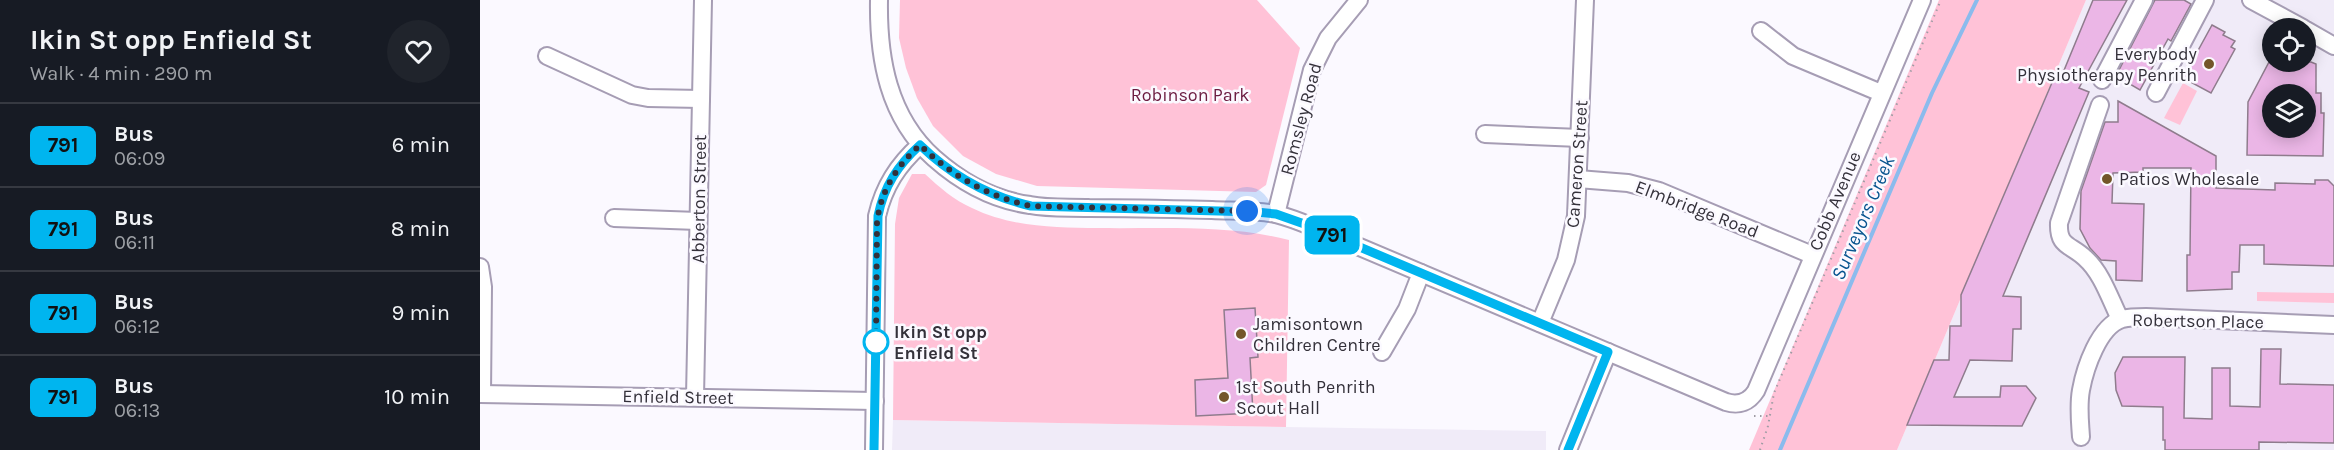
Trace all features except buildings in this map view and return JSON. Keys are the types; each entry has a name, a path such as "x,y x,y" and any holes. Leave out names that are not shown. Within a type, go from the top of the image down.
{"street":[{"name":"Abberton Street","path":"694,397 703,0"},
{"path":"879,0 880,45 885,75 897,108 920,145 956,175 981,190 1031,206 1224,210 1276,214 1310,226 1726,402 1750,409"},
{"name":"Romsley Road","path":"1276,214 1312,70 1328,38 1342,17 1359,0"},
{"name":"Cameron Street","path":"1540,323 1572,239 1576,216 1585,0"},
{"name":"Cobb Avenue","path":"1750,409 1812,255 1922,0"},
{"path":"2102,80 2144,0"},
{"path":"2156,93 2205,0"},
{"path":"2251,0 2284,18"},
{"path":"1761,31 1793,56 1881,93"},
{"path":"2316,36 2334,46"},
{"path":"547,56 632,95 648,98 701,99"},
{"path":"2100,105 2059,223 2058,233 2062,242 2084,256 2092,266 2120,319"},
{"path":"1485,134 1580,138"},
{"path":"874,450 878,216 884,192 894,172 920,145"},
{"name":"Elmbridge Road","path":"1578,179 1628,183 1659,191 1812,255"},
{"path":"614,218 698,221"},
{"path":"480,267 483,287 481,394"},
{"path":"1382,352 1403,318 1421,273"},
{"name":"Robertson Place","path":"2081,437 2079,414 2081,389 2098,342 2106,330 2120,319 2146,317 2334,325"},
{"path":"1568,450 1608,352"},
{"name":"Enfield Street","path":"481,394 875,401"}],"path":[{"path":"1760,450 1774,393 1941,0"},
{"path":"1750,409 1770,416"}],"shaded area":[{"path":"2086,0 2334,0 2334,450 1897,450"},
{"path":"893,420 1546,431 1546,450 892,450"}],"green space":[{"name":"Robinson Park","path":"900,0 1257,0 1300,48 1266,185 1256,192 1037,186 996,174 963,156 933,126 917,98 906,68 899,38"},
{"path":"1939,0 2086,0 1897,450 1749,450"},
{"path":"2183,83 2197,91 2180,125 2164,118"},
{"path":"912,174 925,174 965,205 1018,223 1066,228 1218,229 1289,240 1286,427 893,420 895,224 899,198"},
{"path":"2257,292 2334,293 2334,303 2257,301"}],"waterway":[{"name":"Surveyors Creek","path":"1780,450 1932,93 1977,0"}],"bus line":[{"name":"791","path":"874,450 877,222 888,182 894,172 920,145 942,165 981,190 1031,206 1167,208 1276,214 1310,226 1608,352 1568,450"}],"place":[{"name":"Everybody Physiotherapy Penrith","path":"2209,64"},
{"name":"Patios Wholesale","path":"2107,179"},
{"name":"Jamisontown Children Centre","path":"1241,334"},
{"name":"Ikin St opp Enfield St","path":"876,342"},
{"name":"1st South Penrith Scout Hall","path":"1224,397"}],"route":[{"path":"876,342 879,210 884,192 894,172 920,145 942,165 981,190 1031,206 1247,211"}]}
